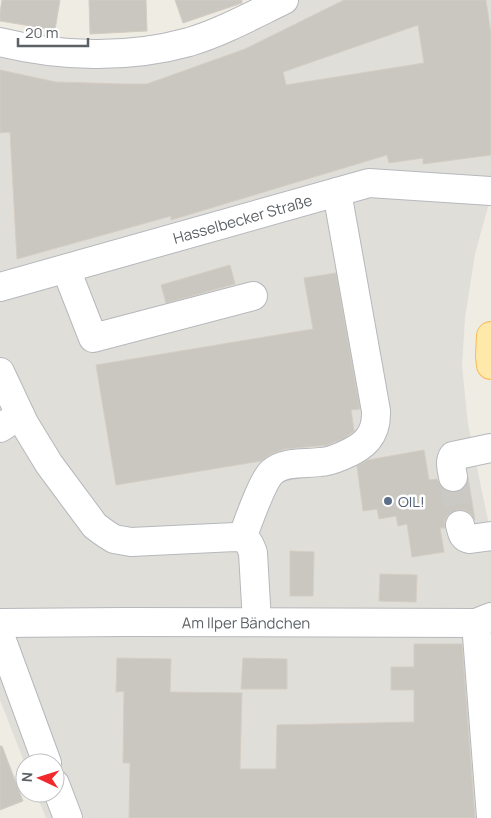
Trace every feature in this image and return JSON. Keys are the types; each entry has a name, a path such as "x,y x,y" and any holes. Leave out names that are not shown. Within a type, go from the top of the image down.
{"main road":[{"path":"491,336 491,365"}],"street":[{"path":"0,42 27,49 69,54 120,54 155,50 191,41 229,26 284,0"},
{"name":"Hasselbecker Straße","path":"0,287 370,183 491,191"},
{"path":"242,538 266,478 270,473 281,467 322,462 345,455 364,444 374,429 376,412 337,192"},
{"path":"66,269 93,338 253,296"},
{"path":"0,372 10,421 49,464 95,526 106,534 114,539 131,542 235,537 247,540 253,553 257,622"},
{"path":"453,477 451,459 454,456 491,448"},
{"path":"460,525 463,536 467,539 491,536"},
{"path":"483,620 491,817"},
{"name":"Am Ilper Bändchen","path":"0,624 483,620"},
{"path":"0,635 43,753"},
{"path":"62,803 68,818"}],"shaded area":[{"path":"299,0 491,0 491,196 475,254 465,318 462,366 468,424 491,535 491,818 46,818 40,803 65,803 65,753 21,753 0,700 0,54 201,45"}],"building":[{"path":"2,0 60,0 55,30 0,21"},
{"path":"89,0 146,0 147,31 90,34"},
{"path":"175,0 242,0 242,3 183,23"},
{"path":"344,0 486,0 491,34 491,155 423,164 423,158 389,163 387,155 171,220 171,216 17,259 10,132 0,133 0,70 56,82 147,84 245,49","holes":["418,25 424,63 286,85 283,72"]},
{"path":"230,265 235,284 166,303 161,285"},
{"path":"336,273 360,409 351,410 353,432 343,439 327,445 285,449 271,454 261,461 116,485 96,365 313,329 304,278"},
{"path":"424,450 429,480 437,479 441,487 447,491 455,492 463,489 468,477 475,520 471,514 464,510 457,510 449,514 445,520 445,528 440,528 444,552 412,557 407,524 398,526 396,516 379,519 377,509 363,511 357,466 368,460"},
{"path":"290,551 314,552 313,596 290,596"},
{"path":"380,574 417,575 416,602 379,601"},
{"path":"414,644 462,644 475,818 129,818 130,763 123,763 124,691 116,692 117,658 171,659 170,692 242,693 240,769 276,769 277,725 414,722 414,690 391,690 391,667 414,667"},
{"path":"243,658 287,659 287,689 241,689"},
{"path":"0,746 2,746 15,780 15,803 18,803 0,810"}],"tunnel":[{"path":"453,477 460,525"}],"place":[{"name":"OIL!","path":"388,501"}]}
